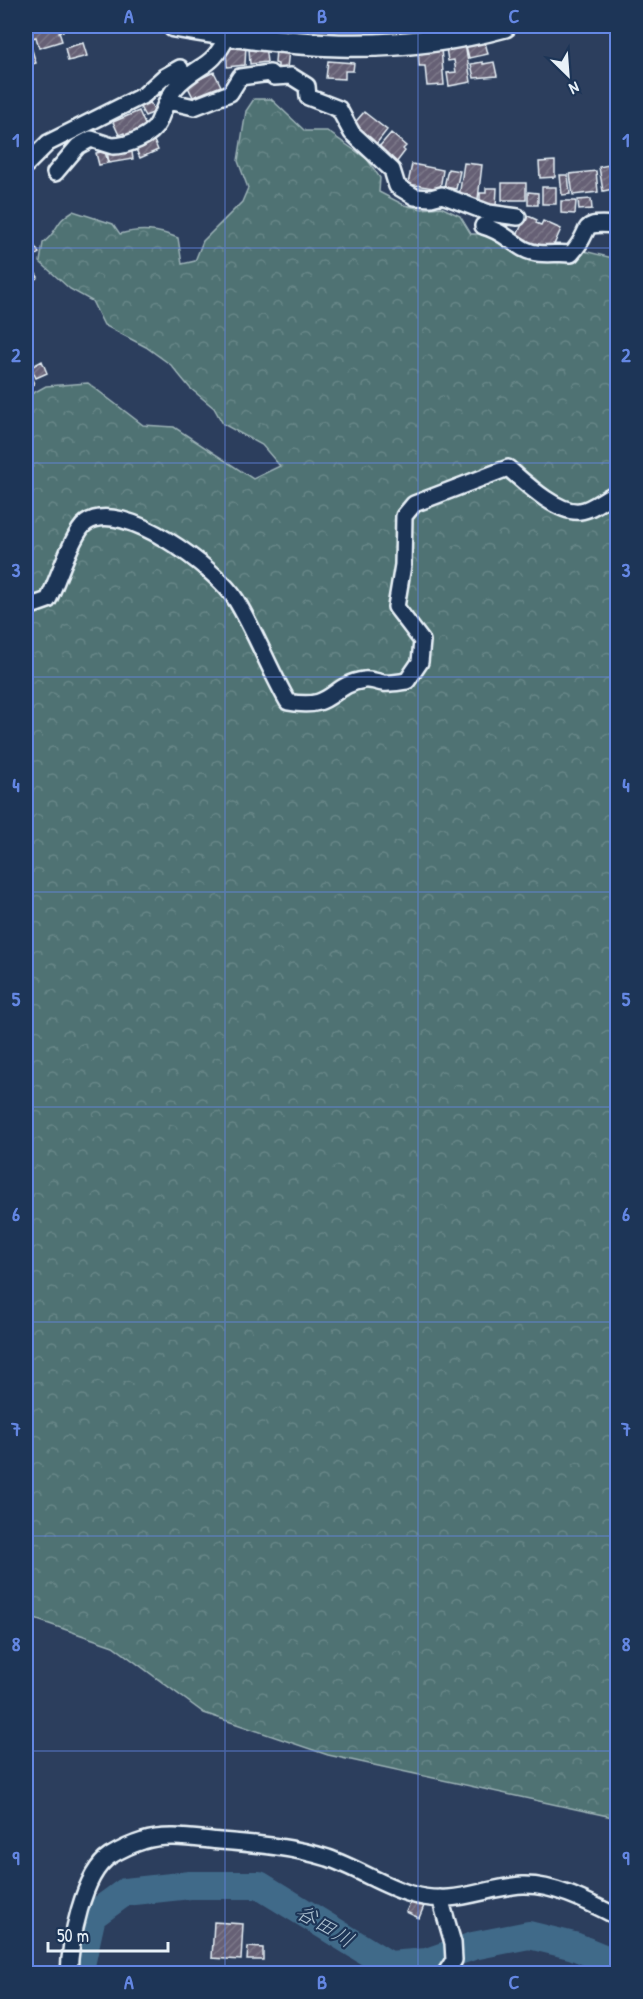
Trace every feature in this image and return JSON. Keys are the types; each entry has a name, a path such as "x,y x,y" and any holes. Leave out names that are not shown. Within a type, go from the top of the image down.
{"main road":[{"path":"174,26 285,44 391,45 441,39 505,26"}],"street":[{"path":"55,173 78,146 91,139 114,146 149,134 180,83 212,61 228,35"},
{"path":"26,165 48,143 144,95 164,77 180,68"},
{"path":"168,101 194,107 230,93 240,76 263,72 270,72 274,77 291,76 307,86 308,97 339,109 352,133 386,163 394,174 397,186 409,194 431,198 442,195 489,213 518,217"},
{"path":"483,226 505,235 525,249 540,254 571,254 589,225 595,222 618,225"},
{"path":"26,603 31,606 48,600 71,546 86,523 105,517 145,526 208,570 236,598 288,702 307,706 326,701 346,686 365,679 385,683 407,681 420,662 422,641 396,607 405,543 404,516 414,504 508,468 538,494 566,509 580,511 618,492"},
{"path":"69,1974 70,1944 82,1903 93,1879 108,1857 145,1840 182,1838 272,1845 328,1858 412,1895 457,1899 526,1885 549,1888 595,1905 618,1917"},
{"path":"440,1898 453,1943 454,1960 445,1974"}],"green space":[{"path":"254,99 271,99 305,131 327,131 367,159 380,178 379,192 404,205 422,209 441,207 460,216 471,234 490,234 541,261 564,262 584,251 617,259 617,1818 328,1755 204,1713 113,1646 26,1616 26,397 46,386 88,383 143,425 174,427 253,479 280,466 262,445 223,424 214,408 190,388 171,365 146,347 104,325 92,301 70,289 40,262 43,243 63,219 73,211 113,224 120,234 149,231 178,238 182,264 195,261 203,241 242,202 248,188 238,161 246,111"}],"building":[{"path":"47,26 61,26 63,31 59,32 62,41 39,48 36,37 32,38 30,31"},
{"path":"484,38 488,54 469,58 465,42"},
{"path":"83,43 87,56 68,61 65,48"},
{"path":"234,43 246,43 245,65 227,67 226,49 234,48"},
{"path":"465,44 471,82 449,86 447,73 456,72 454,60 448,61 446,48"},
{"path":"265,46 267,62 250,64 249,48"},
{"path":"276,48 289,49 287,69 278,68 278,64 275,63"},
{"path":"441,48 444,85 427,86 425,66 419,66 418,50"},
{"path":"32,50 36,63 26,66 26,52"},
{"path":"328,61 354,63 353,71 345,71 345,79 326,78"},
{"path":"483,62 483,64 494,62 497,76 474,78 471,64"},
{"path":"214,72 221,86 193,97 187,85"},
{"path":"150,102 155,112 145,116 140,107"},
{"path":"139,111 146,127 125,136 124,133 119,135 113,122"},
{"path":"364,112 387,130 376,144 352,126"},
{"path":"391,133 406,146 396,163 378,148"},
{"path":"152,136 158,150 140,158 134,145"},
{"path":"131,146 133,159 109,163 107,150"},
{"path":"105,151 108,163 99,165 96,153"},
{"path":"555,161 555,177 540,178 539,162"},
{"path":"464,163 482,165 478,199 459,197"},
{"path":"618,163 618,188 603,191 599,167"},
{"path":"412,164 443,170 440,189 408,184"},
{"path":"448,169 460,171 456,189 444,187"},
{"path":"596,171 598,192 573,195 570,174"},
{"path":"560,175 568,175 570,194 562,195"},
{"path":"502,183 526,183 526,200 502,200"},
{"path":"542,187 556,187 556,204 542,204"},
{"path":"486,188 497,188 496,206 480,206 480,193 486,193"},
{"path":"528,192 538,193 538,205 528,205"},
{"path":"591,199 592,209 579,210 578,200"},
{"path":"561,201 576,201 575,214 561,213"},
{"path":"526,215 537,220 536,223 541,225 543,221 561,229 552,249 545,250 516,238"},
{"path":"31,241 39,253 30,259 26,245"},
{"path":"26,258 38,277 26,286"},
{"path":"42,361 47,373 36,378 31,367"},
{"path":"26,365 34,384 26,388"},
{"path":"411,1901 424,1906 419,1918 406,1912"},
{"path":"214,1922 243,1924 241,1960 212,1958"},
{"path":"248,1947 263,1948 263,1960 247,1960"}],"waterway":[{"name":"谷田川","path":"79,1974 92,1916 125,1892 190,1885 259,1885 389,1965 427,1962 473,1946 529,1935 574,1946 618,1964"}]}
